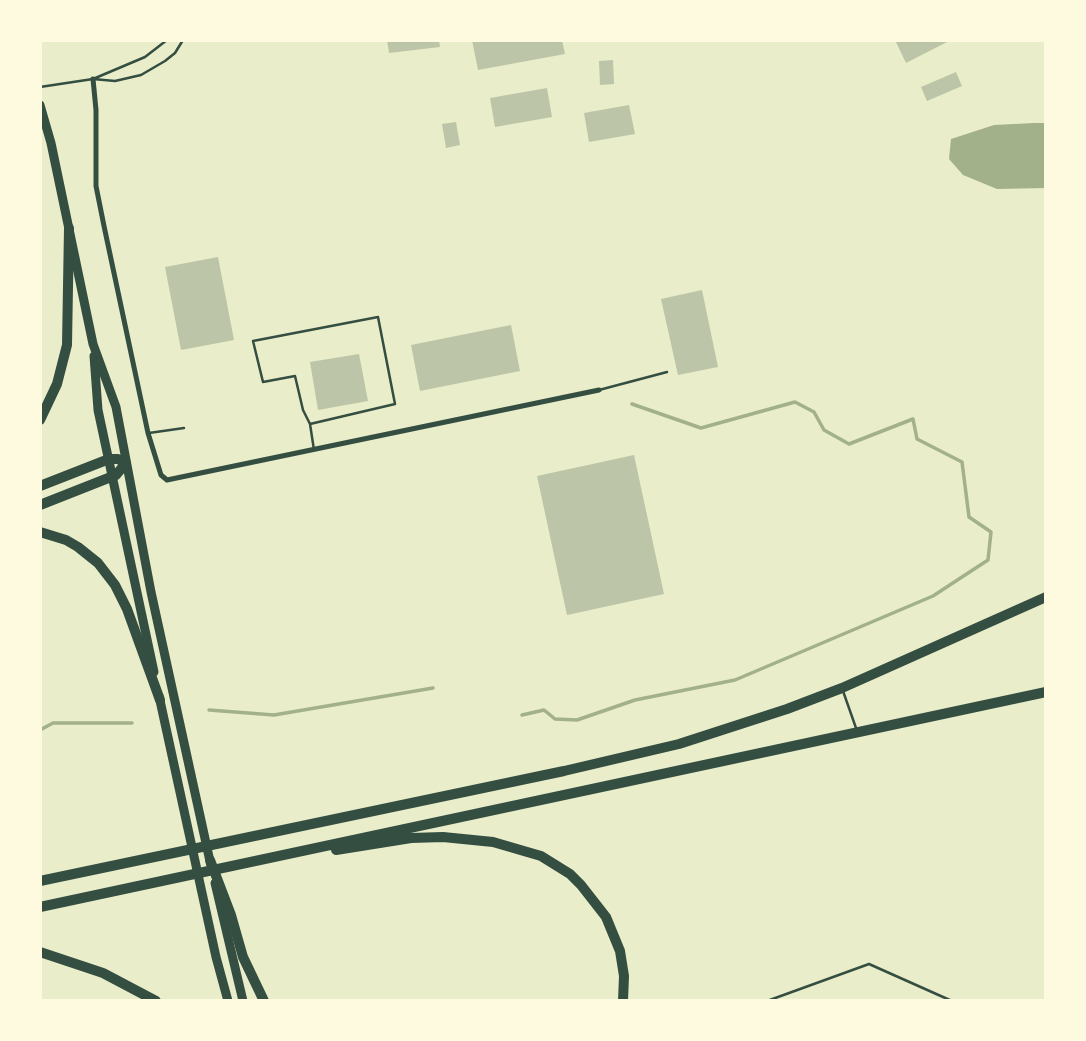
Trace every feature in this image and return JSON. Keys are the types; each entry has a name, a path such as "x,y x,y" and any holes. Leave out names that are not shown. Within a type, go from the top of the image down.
{"highway":[{"path":"40,420 57,384 66,345 69,228"},
{"path":"40,486 109,459 126,463 113,477 40,505"},
{"path":"40,532 66,540 78,547 98,563 115,585 127,609 160,700"},
{"path":"42,880 621,758 732,728 895,666 1046,597"},
{"path":"40,907 1046,692"},
{"path":"244,864 427,837 476,839 526,850 570,874 599,906 620,951 624,976 623,1001"},
{"path":"210,860 231,915 243,957 264,1001"},
{"path":"40,952 103,973 156,1001"}],"main road":[{"path":"40,105 51,143 93,344 98,410 213,947 228,1001"},
{"path":"93,344 116,407 151,592 231,960 243,1001"}],"street":[{"path":"93,79 96,110 96,186 148,433 161,475 167,480 599,390"}],"lane":[{"path":"93,79 145,57 167,40"},
{"path":"40,87 93,79 115,81 141,75 175,53 183,40"},
{"path":"310,424 396,404 378,317 253,341 263,382 295,376 303,410 310,424 314,450"},
{"path":"599,390 667,372"},
{"path":"148,433 184,428"},
{"path":"842,688 858,733"},
{"path":"767,1001 869,964 952,1001"}],"shaded area":[{"path":"1046,123 1046,188 997,189 963,175 949,159 951,139 994,125"}],"building":[{"path":"387,40 439,40 440,47 389,53"},
{"path":"472,40 562,40 565,54 478,70"},
{"path":"895,40 951,40 906,63"},
{"path":"613,60 614,84 600,85 599,61"},
{"path":"956,72 962,86 927,101 921,87"},
{"path":"547,88 552,117 495,127 490,98"},
{"path":"629,105 635,134 589,142 584,113"},
{"path":"456,122 460,145 446,148 442,124"},
{"path":"218,257 234,340 181,350 165,267"},
{"path":"702,290 718,367 678,375 661,299"},
{"path":"511,325 520,371 420,391 411,345"},
{"path":"359,354 368,401 318,410 310,362"},
{"path":"634,455 664,594 567,615 537,476"}],"waterway":[{"path":"522,715 544,710 555,719 577,720 635,700 735,680 933,596 988,560 991,532 969,517 962,462 917,439 913,419 849,444 824,430 814,412 795,402 701,428 632,404"},
{"path":"209,710 274,715 433,688"},
{"path":"40,730 53,723 132,723"}]}
